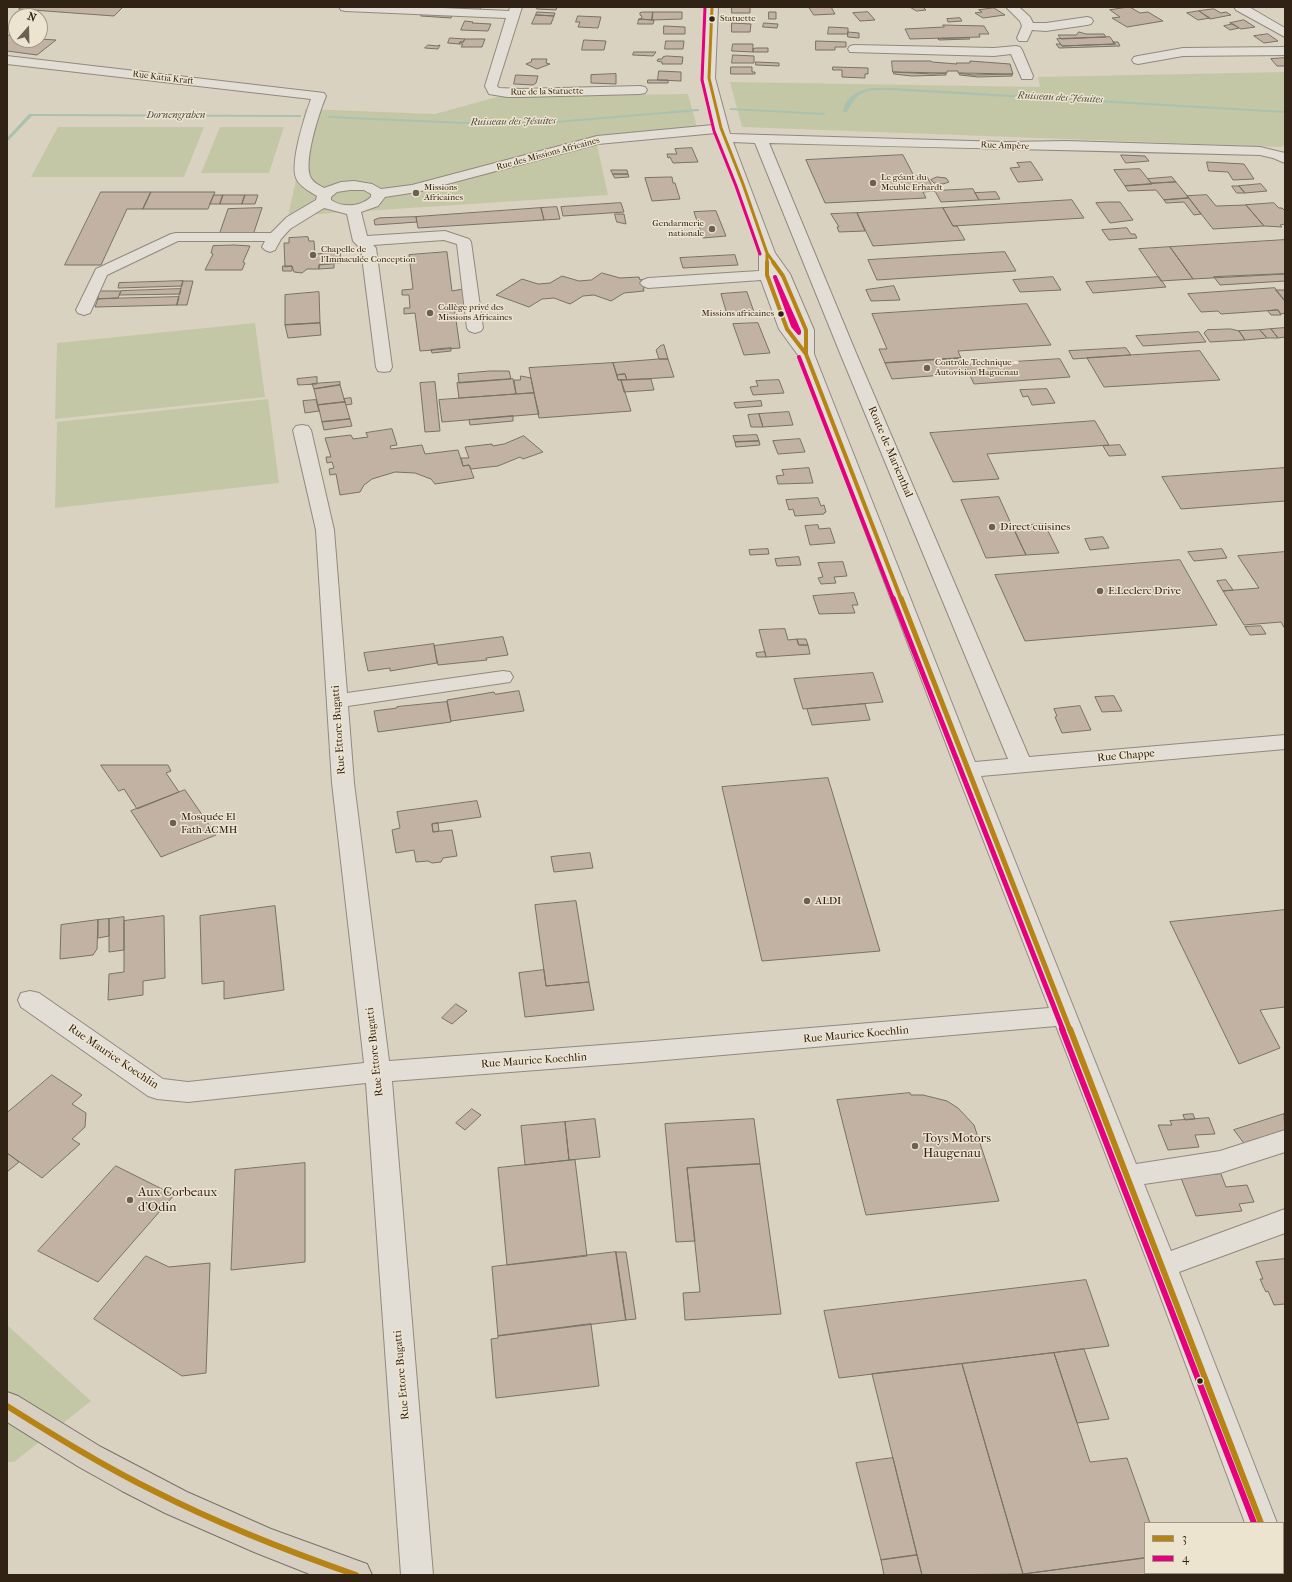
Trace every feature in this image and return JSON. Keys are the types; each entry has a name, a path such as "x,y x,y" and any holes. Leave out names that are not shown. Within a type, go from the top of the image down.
{"main road":[{"path":"7,1406 59,1440 110,1468 215,1520 289,1552 356,1575"}],"street":[{"path":"345,7 515,11"},
{"path":"712,7 709,78 722,133 743,184 767,253 787,329 806,354 967,770 1128,1176 1261,1522"},
{"path":"1012,7 1026,20 1028,26 1016,50 1027,76"},
{"path":"1240,7 1285,34"},
{"name":"Rue de la Statuette","path":"515,11 491,86 494,91 521,93 640,90"},
{"path":"1028,26 1046,27 1087,21"},
{"path":"854,50 994,52 1016,50"},
{"path":"1138,60 1184,52 1285,51"},
{"name":"Rue Katia Kraft","path":"7,60 319,96 314,108 300,167 303,177 310,187 324,198"},
{"name":"Rue Ampère","path":"722,133 760,138 1260,151 1285,158"},
{"name":"Rue des Missions Africaines","path":"378,194 460,177 596,140 722,133"},
{"name":"Route de Marienthal","path":"760,138 851,360 1022,766"},
{"path":"84,310 101,272 176,237 272,242 281,229 324,198 336,187 354,185 370,188 378,194 378,198 369,205 352,209 335,208 324,198"},
{"path":"352,209 356,219 360,241 368,248 384,367"},
{"path":"360,241 445,236 464,242 475,328"},
{"path":"648,283 774,275"},
{"name":"Rue Ettore Bugatti","path":"302,430 325,530 343,783 378,1072 417,1575"},
{"path":"337,701 503,677"},
{"name":"Rue Chappe","path":"967,770 1285,742"},
{"name":"Rue Maurice Koechlin","path":"30,1000 157,1089 188,1092 378,1072 650,1052 1064,1016"},
{"path":"1128,1176 1220,1162 1285,1141"},
{"path":"1163,1266 1285,1221"}],"green space":[{"path":"1285,72 1285,145 1281,147 742,127 730,82 1040,87 1038,77"},
{"path":"688,94 697,127 595,136 608,195 288,216 296,180 305,109 435,114 497,97"},
{"path":"58,127 204,127 184,177 31,177"},
{"path":"220,127 284,127 269,173 201,173"},
{"path":"255,323 265,397 55,419 57,343"},
{"path":"268,399 279,483 55,508 57,422"},
{"path":"7,1325 91,1401 14,1462 7,1462"}],"building":[{"path":"123,7 114,16 48,11 48,8 20,8"},
{"path":"458,7 481,7 479,11 456,10"},
{"path":"538,7 557,7 556,10 537,9"},
{"path":"732,7 750,7 750,13 732,13"},
{"path":"809,7 831,7 835,14 814,15"},
{"path":"910,7 923,7 926,10 917,11"},
{"path":"1130,7 1140,13 1148,12 1163,21 1127,27 1112,18 1120,17 1110,10"},
{"path":"994,8 1005,15 983,18 975,13 982,12 979,10"},
{"path":"1214,9 1221,13 1226,12 1231,15 1210,19 1199,11"},
{"path":"1199,11 1210,18 1198,20 1187,13"},
{"path":"537,12 555,13 554,16 536,15"},
{"path":"653,12 652,20 639,19 641,19 642,16 640,13"},
{"path":"653,12 682,12 682,19 652,20"},
{"path":"769,12 776,12 776,19 769,19"},
{"path":"868,12 875,20 860,21 853,13"},
{"path":"423,13 453,14 451,18 421,16"},
{"path":"536,15 554,16 551,24 532,24"},
{"path":"578,16 601,17 598,28 578,27 580,22 576,22"},
{"path":"960,18 962,21 948,22 947,19"},
{"path":"639,19 654,20 653,24 638,24"},
{"path":"1244,20 1255,27 1241,29 1230,23"},
{"path":"465,21 491,24 488,31 461,30"},
{"path":"732,23 751,24 750,32 732,32"},
{"path":"764,23 778,24 777,28 763,27"},
{"path":"1233,24 1239,28 1230,30 1224,26"},
{"path":"943,25 984,26 989,34 979,34 980,37 910,39 905,29 944,27"},
{"path":"664,26 685,27 685,34 664,34"},
{"path":"829,27 848,28 848,34 828,34"},
{"path":"848,32 859,33 859,38 848,37"},
{"path":"1079,32 1086,34 1104,34 1106,37 1061,39 1058,35 1076,35"},
{"path":"1268,34 1278,41 1264,43 1254,36"},
{"path":"7,35 8,48 46,48 37,55 7,51"},
{"path":"1110,37 1115,44 1062,46 1057,39"},
{"path":"450,38 465,39 459,44 448,43"},
{"path":"969,38 970,39 938,39"},
{"path":"465,39 485,39 482,47 461,47 463,44 459,44 460,42 463,42"},
{"path":"48,40 56,40 48,46"},
{"path":"584,40 606,41 604,50 582,50"},
{"path":"666,41 684,41 683,49 665,49"},
{"path":"816,41 846,42 846,47 835,47 835,50 816,50"},
{"path":"1113,42 1118,42 1120,46 1059,48 1056,44 1060,44 1062,46 1115,44"},
{"path":"733,44 753,44 753,52 732,51"},
{"path":"428,45 440,45 438,49 425,48"},
{"path":"768,48 768,52 753,52 753,49"},
{"path":"634,52 656,52 653,56 633,55"},
{"path":"733,55 754,56 754,63 732,63"},
{"path":"663,57 683,57 682,64 662,64 662,62 657,61 658,59 662,59"},
{"path":"1285,58 1285,66 1277,66 1271,59"},
{"path":"532,59 547,59 546,63 550,64 537,69 526,64 531,62"},
{"path":"892,61 931,61 957,64 956,63 970,63 970,61 1010,64 1013,74 973,75 958,73 958,71 947,71 947,73 933,74 893,72"},
{"path":"756,62 779,63 779,66 756,65"},
{"path":"731,67 752,67 752,72 755,72 755,74 731,74"},
{"path":"833,67 868,68 868,74 865,74 865,78 842,77 842,70 833,70"},
{"path":"659,71 681,72 681,81 658,80"},
{"path":"894,72 946,73 946,75 912,76 894,74"},
{"path":"960,73 1012,74 1012,76 978,77 960,75"},
{"path":"616,74 616,84 591,83 591,75"},
{"path":"516,75 538,76 536,83 533,85 514,84"},
{"path":"648,80 668,80 668,83 648,83"},
{"path":"692,148 698,162 673,163 670,157 668,158 667,154 677,154 675,149"},
{"name":"Le géant du Meuble Erhardt","path":"903,155 914,176 926,175 935,191 923,192 926,198 825,203 806,160"},
{"path":"1121,155 1145,156 1149,161 1126,163"},
{"path":"1031,162 1043,180 1018,182 1010,168 1020,167 1017,163"},
{"path":"1207,162 1244,164 1254,179 1233,180 1228,172 1209,171"},
{"path":"1140,169 1152,184 1125,186 1114,170"},
{"path":"611,170 627,170 628,174 613,174"},
{"path":"613,174 628,174 629,177 615,178"},
{"path":"672,177 680,199 652,201 645,178"},
{"path":"937,177 946,178 949,182 943,184 934,183 931,180"},
{"path":"1172,177 1176,182 1151,183 1148,179"},
{"path":"1176,182 1189,198 1164,200 1156,190 1128,191 1125,186"},
{"path":"1261,184 1267,191 1245,193 1239,186"},
{"path":"1232,186 1239,186 1245,193 1237,193"},
{"path":"973,189 979,200 941,202 935,191"},
{"path":"101,192 151,192 143,209 127,209 101,265 65,265"},
{"path":"151,192 215,192 208,209 143,209"},
{"path":"996,192 1000,199 979,200 975,193"},
{"path":"214,195 223,195 220,204 210,204"},
{"path":"223,195 245,195 242,204 220,204"},
{"path":"245,195 258,195 255,204 242,204"},
{"path":"1207,195 1216,206 1246,205 1264,226 1213,229 1187,196"},
{"path":"1189,198 1201,214 1194,215 1184,202 1166,203 1164,200"},
{"path":"1072,200 1084,218 953,226 943,208"},
{"path":"1120,202 1133,220 1110,223 1096,203"},
{"path":"621,203 624,212 563,216 561,207"},
{"path":"1274,203 1285,211 1285,224 1280,225 1282,227 1264,226 1246,205"},
{"path":"557,207 560,219 544,220 541,208"},
{"path":"262,208 253,235 219,235 228,209"},
{"path":"541,208 544,220 418,228 416,217"},
{"path":"943,208 953,226 957,226 965,240 873,246 857,213"},
{"name":"Gendarmerie nationale","path":"716,211 726,236 703,238 694,212"},
{"path":"857,213 865,231 839,232 837,227 839,227 831,214"},
{"path":"615,214 624,214 626,224 617,222"},
{"path":"416,217 417,222 375,225 374,220 379,218"},
{"path":"1127,228 1131,234 1135,234 1137,238 1109,240 1102,230"},
{"name":"Chapelle de l'Immaculée-Conception","path":"308,237 309,241 314,241 315,254 340,252 341,263 319,265 319,269 307,269 302,273 294,272 292,266 285,267 284,243 289,243 289,238"},
{"path":"1285,240 1285,274 1193,279 1170,247"},
{"path":"213,246 250,246 243,262 245,263 242,270 205,270 213,254 211,253"},
{"path":"1170,247 1193,279 1161,281 1139,249"},
{"path":"447,252 452,291 463,289 466,306 454,306 460,348 420,351 415,313 404,314 404,308 410,308 409,295 402,295 402,290 413,289 409,255"},
{"path":"1005,252 1016,271 877,280 868,260"},
{"path":"735,255 738,265 683,268 680,258"},
{"path":"334,264 334,268 319,269 319,265"},
{"path":"283,266 292,266 292,271 283,271"},
{"path":"602,273 620,278 639,277 640,280 646,279 649,287 643,288 644,291 624,293 611,301 594,295 583,296 570,304 554,298 542,299 529,307 496,295 522,279 538,284 550,283 562,276 579,281 591,280"},
{"path":"1285,274 1285,281 1220,285 1214,277"},
{"path":"1053,277 1061,290 1020,292 1013,280"},
{"path":"1159,277 1166,287 1093,293 1086,282"},
{"path":"183,281 193,281 187,305 177,305"},
{"path":"183,281 182,286 118,288 119,283"},
{"path":"894,286 900,300 871,301 866,290"},
{"path":"1275,288 1285,301 1285,313 1281,314 1278,310 1221,314 1218,311 1201,312 1188,294"},
{"path":"181,289 180,294 119,295 121,291"},
{"path":"1276,290 1285,290 1285,301"},
{"path":"100,291 121,291 118,298 98,299"},
{"path":"319,292 320,323 285,325 285,295"},
{"path":"747,292 754,312 727,314 721,294"},
{"path":"179,297 177,305 95,307 98,299"},
{"path":"1027,304 1051,345 958,351 961,358 885,363 879,349 887,349 872,314"},
{"path":"1278,310 1281,315 1271,315 1268,311"},
{"path":"320,323 321,335 288,338 285,325"},
{"path":"758,323 770,353 744,355 733,324"},
{"path":"1285,328 1285,337 1278,338 1271,329"},
{"path":"1231,329 1239,331 1245,340 1210,342 1204,333 1207,330"},
{"path":"1271,329 1278,338 1267,338 1260,330"},
{"path":"1260,330 1267,338 1245,340 1239,331"},
{"path":"1199,332 1206,342 1143,346 1136,336"},
{"path":"664,345 668,359 659,359 656,350 660,346"},
{"path":"451,348 451,351 432,353 431,350"},
{"path":"1126,348 1131,355 1073,359 1069,351"},
{"path":"1200,351 1220,380 1104,387 1087,358"},
{"name":"Contrôle Technique - Autovision Haguenau","path":"961,358 969,373 892,379 885,363"},
{"path":"668,359 674,377 627,380 625,374 617,375 613,363"},
{"path":"1060,359 1070,377 974,384 965,365"},
{"path":"613,363 618,380 621,380 631,411 539,418 529,368"},
{"path":"509,371 511,379 459,383 458,374"},
{"path":"625,374 627,380 618,380 617,375"},
{"path":"521,376 531,378 534,393 516,394 514,380 520,380"},
{"path":"317,377 317,384 298,385 297,379"},
{"path":"513,379 516,394 459,398 457,383"},
{"path":"651,379 654,390 624,392 621,380"},
{"path":"779,380 784,393 753,395 750,387 758,386 756,381"},
{"path":"340,382 340,385 314,389 312,384"},
{"path":"435,382 440,431 425,432 420,383"},
{"path":"340,385 345,402 318,405 314,389"},
{"path":"1047,389 1055,403 1032,405 1028,396 1023,397 1020,390"},
{"path":"534,393 539,414 442,422 439,400"},
{"path":"351,398 352,404 346,405 344,399"},
{"path":"316,400 319,411 305,413 303,401"},
{"path":"761,401 762,406 736,408 734,403"},
{"path":"345,402 350,419 322,422 318,405"},
{"path":"789,412 793,425 763,427 759,414"},
{"path":"759,414 763,427 751,427 748,415"},
{"path":"513,416 513,421 470,425 469,420"},
{"path":"350,419 352,426 324,430 322,422"},
{"path":"1095,421 1109,445 987,454 999,479 953,482 930,433"},
{"path":"392,429 397,445 390,446 391,449 422,445 425,454 458,450 463,466 469,465 474,478 435,484 431,479 415,473 395,472 372,479 364,485 360,492 340,495 336,474 330,475 329,469 334,468 332,462 327,463 326,457 331,457 325,438 351,435 353,439 368,437 366,433"},
{"path":"757,435 759,441 735,442 733,436"},
{"path":"524,436 543,452 523,459 520,457 498,466 471,469 469,465 463,466 461,458 469,458 465,447 504,444"},
{"path":"800,439 805,452 778,454 773,441"},
{"path":"759,441 760,445 736,447 735,442"},
{"path":"1120,445 1126,455 1109,456 1103,446"},
{"path":"809,468 813,483 778,484 776,476 784,475 782,470"},
{"path":"1285,468 1285,501 1181,509 1162,477"},
{"path":"999,497 1026,555 986,558 961,500"},
{"path":"818,498 821,506 824,505 826,512 824,514 795,516 793,509 789,510 786,500"},
{"path":"1045,524 1046,527 1014,529 1012,526"},
{"path":"818,525 819,529 830,528 835,543 810,545 805,526"},
{"path":"1046,527 1059,553 1026,555 1014,529"},
{"path":"1103,537 1109,548 1090,550 1085,539"},
{"path":"768,549 769,554 750,555 749,550"},
{"path":"1222,549 1227,558 1194,561 1188,552"},
{"path":"1285,552 1285,629 1281,622 1244,625 1223,591 1259,588 1238,556"},
{"path":"799,557 801,565 777,566 775,559"},
{"name":"E.Leclerc Drive","path":"1180,560 1217,625 1025,641 995,575"},
{"path":"843,562 847,576 834,577 836,583 821,584 818,578 823,577 818,563"},
{"path":"1226,580 1233,590 1223,591 1217,581"},
{"path":"854,593 858,605 852,605 855,613 819,614 813,596"},
{"path":"1261,626 1266,634 1250,635 1245,627"},
{"path":"785,629 788,640 797,639 799,645 808,645 810,654 766,657 759,630"},
{"path":"503,637 508,655 486,658 487,660 438,665 434,646"},
{"path":"797,639 806,639 808,645 799,645"},
{"path":"434,644 437,663 390,671 390,668 368,671 364,653"},
{"path":"765,652 766,657 757,657 756,653"},
{"path":"873,673 883,702 803,709 794,679"},
{"path":"519,691 524,711 451,721 447,700 494,692 495,694"},
{"path":"1114,696 1122,711 1102,712 1095,697"},
{"path":"447,702 451,722 378,732 374,711"},
{"path":"865,704 870,720 812,725 807,709"},
{"path":"1080,706 1091,730 1062,733 1055,717 1057,716 1054,709"},
{"path":"101,765 168,765 171,771 166,773 179,792 137,809 124,789 119,791"},
{"name":"ALDI","path":"828,778 880,951 762,961 722,787"},
{"name":"Mosquée El Fath ACMH","path":"185,790 216,835 161,857 131,811"},
{"path":"477,801 481,817 432,824 433,832 452,830 457,856 443,858 441,862 432,863 428,861 416,862 414,850 396,853 392,830 400,828 397,812"},
{"path":"438,823 439,831 433,832 432,824"},
{"path":"590,853 593,868 554,872 551,857"},
{"path":"576,901 589,982 546,986 535,905"},
{"path":"275,906 284,990 224,999 224,981 202,984 200,916"},
{"path":"1285,910 1285,1007 1260,1010 1280,1048 1239,1064 1170,922"},
{"path":"164,916 165,978 143,981 143,995 108,1000 109,974 124,972 124,921"},
{"path":"124,917 124,950 109,952 109,919"},
{"path":"109,919 109,936 98,938 98,920"},
{"path":"98,920 97,949 93,955 60,959 61,925"},
{"path":"544,970 546,986 589,982 594,1010 525,1017 519,973"},
{"path":"456,1004 467,1011 452,1024 442,1018"},
{"path":"52,1075 82,1095 72,1104 86,1113 85,1127 72,1139 80,1144 42,1178 7,1153 7,1113"},
{"name":"Toys Motors Haugenau","path":"910,1093 911,1095 923,1095 947,1101 958,1108 974,1125 999,1201 866,1215 837,1100"},
{"path":"472,1109 481,1115 465,1130 456,1123"},
{"path":"1193,1114 1195,1119 1185,1120 1183,1115"},
{"path":"1284,1114 1285,1134 1246,1146 1234,1130"},
{"path":"1209,1118 1215,1134 1195,1135 1199,1147 1168,1150 1158,1125 1172,1125 1170,1121"},
{"path":"595,1119 600,1157 569,1160 565,1122"},
{"path":"754,1119 760,1164 687,1168 695,1241 676,1242 665,1124"},
{"path":"565,1122 569,1160 525,1165 521,1126"},
{"path":"7,1153 19,1162 7,1172"},
{"path":"575,1160 587,1256 507,1265 498,1168"},
{"path":"305,1163 305,1262 231,1270 235,1170"},
{"path":"760,1164 781,1314 685,1320 683,1293 700,1292 687,1168"},
{"path":"116,1166 174,1195 98,1282 38,1251"},
{"path":"1221,1174 1226,1187 1247,1185 1254,1202 1239,1204 1242,1211 1196,1216 1181,1178"},
{"path":"616,1252 626,1252 636,1319 626,1320"},
{"path":"616,1252 626,1320 498,1336 492,1267"},
{"path":"146,1256 169,1267 210,1263 206,1373 182,1376 94,1319"},
{"path":"1285,1259 1285,1304 1274,1305 1268,1291 1266,1292 1260,1279 1263,1279 1256,1262"},
{"path":"1086,1280 1109,1346 839,1378 824,1311"},
{"path":"591,1324 599,1386 496,1398 491,1339 498,1338 498,1336"},
{"path":"1084,1349 1109,1419 1077,1423 1054,1353"},
{"path":"1054,1353 1090,1462 1127,1458 1150,1522 1144,1522 1144,1558 1023,1574 962,1364"},
{"path":"962,1364 1023,1574 922,1575 872,1374"},
{"path":"893,1458 917,1555 881,1560 856,1463"},
{"path":"917,1555 922,1575 884,1575 881,1560"},
{"path":"1144,1558 1144,1574 1168,1574 1168,1575 1016,1575"}],"waterway":[{"name":"Ruisseau des Jésuites","path":"845,111 853,97 859,93 872,89 895,89 1285,112"},
{"name":"Ruisseau des Jésuites","path":"732,109 824,114"},
{"name":"Ruisseau des Jésuites","path":"329,117 464,123 555,122 697,110"},
{"name":"Dornengraben","path":"7,141 31,115 50,115"},
{"name":"Dornengraben","path":"52,115 300,116"}],"transit line":[{"name":"4","path":"705,7 702,80 714,131 736,186 760,254"},
{"name":"3","path":"712,7 709,78 721,128 743,184 767,253"},
{"name":"3","path":"767,253 783,276 806,330 806,354 787,329 775,299 767,275 767,253"},
{"name":"4","path":"775,277 799,331 799,333 793,326 775,277"},
{"name":"3","path":"806,354 1261,1522"},
{"name":"4","path":"799,357 1254,1522"},
{"name":"3","path":"7,1406 90,1457 176,1502 265,1541 356,1575"}],"place":[{"name":"Statuette","path":"712,19"},
{"name":"Le géant du Meuble Erhardt","path":"873,183"},
{"name":"Missions Africaines","path":"416,193"},
{"name":"Gendarmerie nationale","path":"712,229"},
{"name":"Chapelle de l'Immaculée-Conception","path":"313,255"},
{"name":"Collège privé des Missions Africaines","path":"430,313"},
{"name":"Missions africaines","path":"781,314"},
{"name":"Contrôle Technique - Autovision Haguenau","path":"927,368"},
{"name":"Direct cuisines","path":"992,527"},
{"name":"E.Leclerc Drive","path":"1100,591"},
{"name":"Mosquée El Fath ACMH","path":"173,823"},
{"name":"ALDI","path":"807,901"},
{"name":"Toys Motors Haugenau","path":"915,1146"},
{"name":"Aux Corbeaux d'Odin","path":"130,1200"}]}
